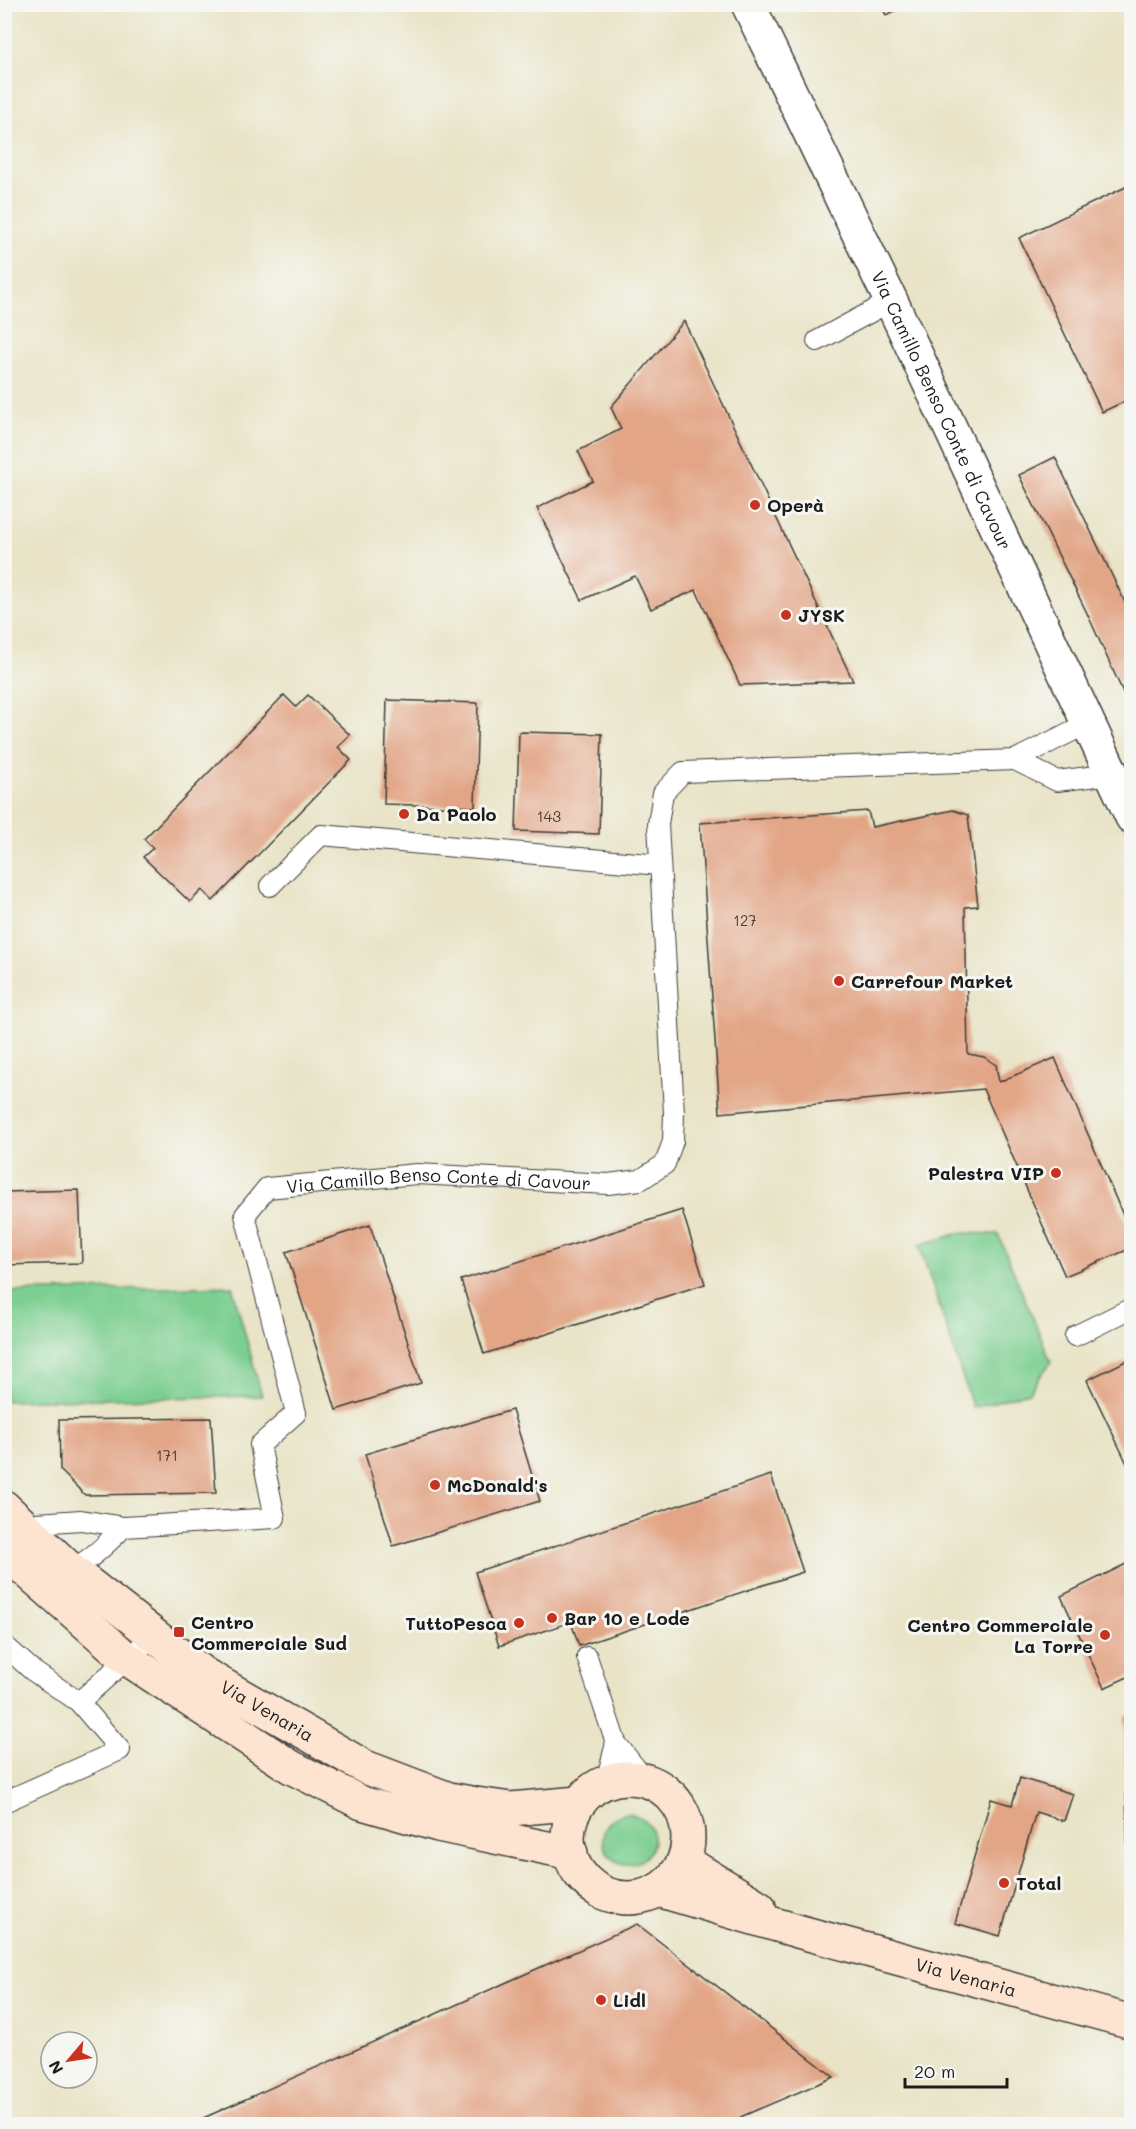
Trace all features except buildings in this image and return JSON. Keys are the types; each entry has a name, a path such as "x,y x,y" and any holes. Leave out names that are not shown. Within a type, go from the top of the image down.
{"main road":[{"name":"Via Venaria","path":"13,1515 71,1570 202,1673 364,1767 449,1799 511,1809 579,1803"},
{"name":"Via Venaria","path":"4,1551 126,1658 291,1767 362,1803 438,1825 571,1853"},
{"path":"626,1777 645,1780 663,1789 678,1803 686,1821 689,1840 684,1860 673,1878 658,1890 641,1896 623,1898 605,1893 590,1884 578,1870 571,1853 568,1836 571,1819 579,1803 591,1790 606,1782 626,1777"},
{"name":"Via Venaria","path":"684,1860 801,1932"},
{"name":"Via Venaria","path":"658,1890 801,1932 1131,2022"}],"street":[{"name":"Via Camillo Benso Conte di Cavour","path":"748,4 891,302 1131,817"}],"lane":[{"path":"817,341 891,302"},
{"path":"1015,760 1088,723"},
{"path":"1015,760 1057,782 1112,774"},
{"name":"Via Camillo Benso Conte di Cavour","path":"124,1527 276,1518 261,1445 296,1413 245,1215 267,1188 417,1174 608,1184 640,1180 665,1164 673,1141 674,1113 658,824 663,793 683,772 1015,760"},
{"path":"270,886 321,835 660,865"},
{"path":"1075,1336 1131,1308"},
{"path":"13,1515 81,1520 124,1527"},
{"path":"34,1579 71,1570 94,1554 124,1527"},
{"path":"79,1701 153,1636"},
{"path":"4,1645 33,1671 79,1701 120,1750 4,1802"},
{"path":"586,1658 616,1743 645,1780"},
{"path":"606,1782 616,1743"}],"path":[{"path":"688,1795 704,1828"}],"green space":[{"path":"960,1233 998,1234 1051,1362 1029,1392 973,1408 919,1245"},
{"path":"232,1286 262,1396 5,1401 5,1292"},
{"path":"623,1814 633,1814 646,1821 653,1834 653,1844 646,1857 633,1864 623,1864 614,1860 607,1853 603,1844 603,1834 607,1825 614,1818"}],"place":[{"name":"Operà","path":"755,505"},
{"name":"JYSK","path":"786,615"},
{"name":"Da Paolo","path":"404,814"},
{"name":"Carrefour Market","path":"839,981"},
{"name":"Palestra VIP","path":"1056,1173"},
{"name":"McDonald's","path":"435,1485"},
{"name":"Bar 10 e Lode","path":"552,1618"},
{"name":"TuttoPesca","path":"519,1623"},
{"name":"Centro Commerciale Sud","path":"179,1632"},
{"name":"Centro Commerciale La Torre","path":"1105,1635"},
{"name":"Total","path":"1004,1883"},
{"name":"Lidl","path":"601,2000"}]}
